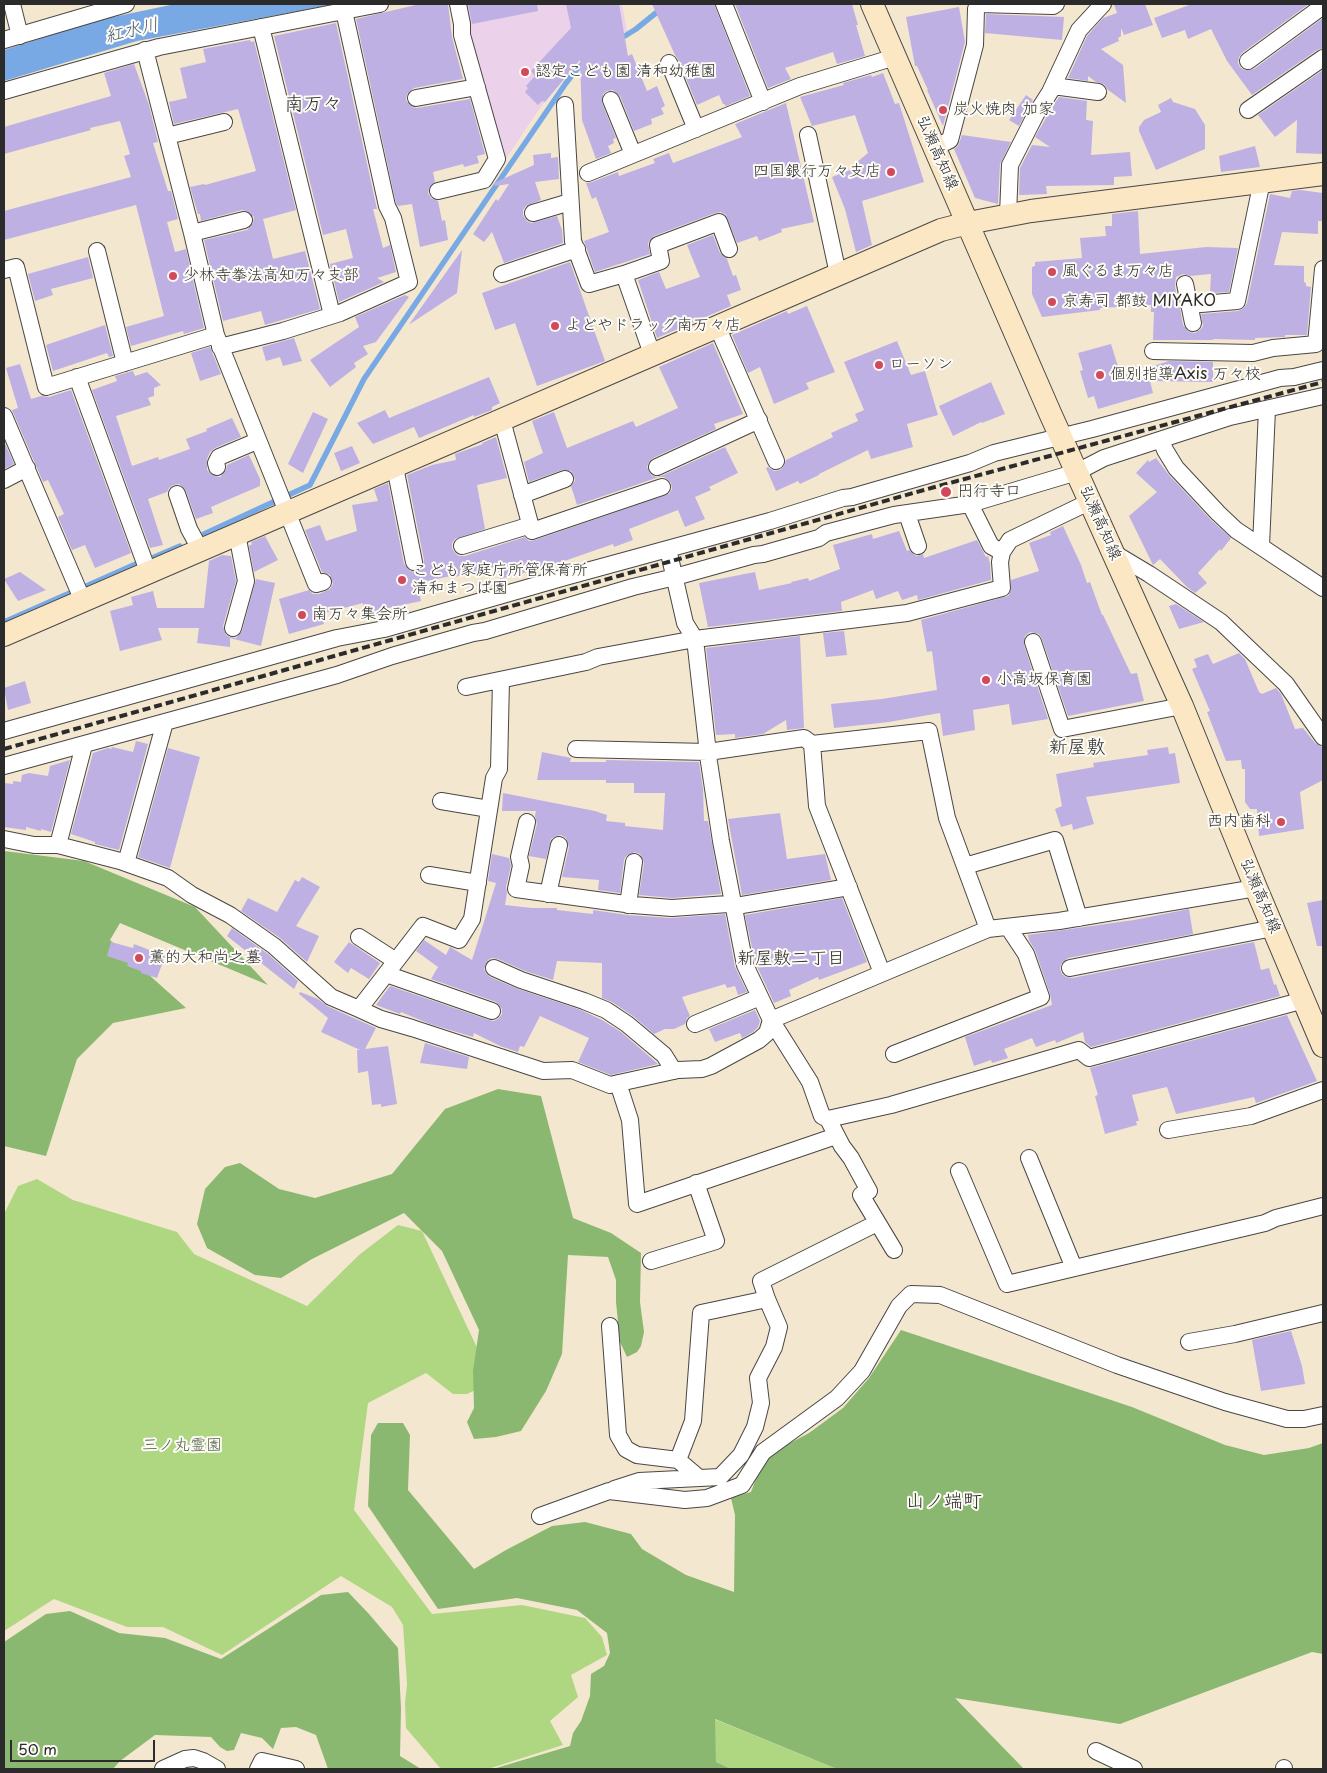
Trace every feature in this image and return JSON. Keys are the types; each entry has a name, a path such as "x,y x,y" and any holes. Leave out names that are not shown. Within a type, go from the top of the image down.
{"street":[{"path":"12,4 20,36"},
{"path":"4,40 126,4"},
{"path":"4,91 145,50 380,4"},
{"path":"438,190 484,180 497,159 462,35 458,4"},
{"path":"724,4 762,102"},
{"name":"弘瀬高知線","path":"872,4 1061,436 1182,706 1256,888 1322,1038"},
{"path":"935,147 950,140 975,45 976,9 979,4 1054,6 1056,4"},
{"path":"1008,215 1010,165 1036,114 1053,86 1079,30 1103,4"},
{"path":"1248,61 1323,6"},
{"path":"4,270 16,268 46,387 125,363 218,341 283,331 332,315 408,282 393,218 387,206 344,11"},
{"path":"260,27 332,315"},
{"path":"145,50 218,341 316,584 323,582"},
{"path":"588,173 800,86 895,56"},
{"path":"1248,110 1323,58"},
{"path":"669,63 696,129"},
{"path":"1053,86 1098,92"},
{"path":"416,98 476,88"},
{"path":"611,100 633,154"},
{"path":"565,104 573,241 590,284 661,261 658,245 719,222 729,249"},
{"path":"167,136 224,122"},
{"path":"808,135 838,274"},
{"path":"4,635 150,574 237,534 283,502 394,468 652,354 941,230 1008,215 1323,174"},
{"path":"1189,305 1237,301 1262,182"},
{"path":"533,213 570,202"},
{"path":"192,233 244,220"},
{"path":"502,274 576,250"},
{"path":"97,251 125,363"},
{"path":"1153,350 1253,354 1273,348 1316,344 1323,269"},
{"path":"624,274 652,354"},
{"path":"1185,284 1193,323"},
{"path":"717,326 776,461"},
{"path":"4,731 337,638 384,629 970,463 994,453 1252,385 1323,370"},
{"path":"77,377 150,574"},
{"path":"4,766 337,675 392,656 485,631 633,587 763,554 894,515 970,504 1077,472 1104,458 1230,417 1323,396"},
{"path":"1261,546 1267,409"},
{"path":"4,416 83,601"},
{"path":"502,420 532,531 662,487"},
{"path":"657,468 758,420"},
{"path":"1161,440 1176,468 1236,530 1323,588"},
{"path":"217,467 216,463 219,456 257,441"},
{"path":"4,480 26,468"},
{"path":"394,468 414,562"},
{"path":"522,495 566,479"},
{"path":"177,494 189,529 201,550"},
{"path":"466,687 586,662 598,656 695,639 906,613 1002,588 1000,574 1002,552 1010,540 1091,501"},
{"path":"970,504 991,546 1002,552"},
{"path":"906,514 918,546"},
{"path":"462,546 531,525"},
{"path":"233,628 246,581 237,534"},
{"path":"668,549 685,623 695,639 709,762 721,841 745,965 771,1020 810,1082 822,1116 828,1119 869,1191 861,1195 894,1250"},
{"path":"1114,553 1221,622 1286,684 1323,737"},
{"path":"1033,642 1062,729 1182,706"},
{"path":"359,1009 423,926 459,940 472,919 494,778 499,769 501,680"},
{"path":"126,863 165,722"},
{"path":"576,749 708,752 804,738 812,744 929,731 947,818 988,929"},
{"path":"812,744 817,806 882,973"},
{"path":"58,845 84,745"},
{"path":"441,801 489,809"},
{"path":"527,822 518,858 521,866 516,889 628,905 672,908 734,905 848,887"},
{"path":"4,839 34,845 58,845 126,863 168,878 192,895 230,915 274,946 332,997 381,1020 412,1028 542,1071 572,1070 610,1086 674,1071 702,1069 720,1062 759,1040 767,1033 771,1020 988,929 1078,918 1256,888"},
{"path":"965,866 1055,840 1078,918"},
{"path":"548,894 559,845"},
{"path":"628,905 634,862"},
{"path":"428,875 478,883"},
{"path":"894,1054 1041,997 1026,954 1008,927"},
{"path":"1070,968 1273,928"},
{"path":"359,937 396,961"},
{"path":"494,968 521,980 606,1010 627,1024 664,1054 674,1071"},
{"path":"386,974 492,1011"},
{"path":"695,1024 760,997"},
{"path":"828,1119 891,1105 1079,1050 1089,1058 1304,1000"},
{"path":"618,1083 630,1120 638,1204 836,1136"},
{"path":"1168,1130 1250,1116 1323,1090"},
{"path":"1030,1158 1074,1268"},
{"path":"959,1171 1007,1284 1265,1223 1276,1218 1323,1206"},
{"path":"652,1261 716,1241 696,1183"},
{"path":"540,1516 639,1481 720,1477 741,1455 755,1428 762,1403 758,1378 774,1347 779,1327 761,1281 877,1223"},
{"path":"609,1491 685,1500 707,1498 742,1486 763,1452 837,1398 856,1378 862,1371 899,1306 911,1294 940,1295 1116,1365 1225,1402 1288,1419 1304,1419 1323,1415"},
{"path":"678,1460 693,1421 701,1312 767,1299"},
{"path":"1189,1342 1235,1334 1323,1313"},
{"path":"610,1326 618,1435 626,1449 637,1455 678,1460 698,1477"},
{"path":"1096,1751 1134,1769"},
{"path":"163,1769 184,1758 194,1758 217,1769"},
{"path":"258,1769 262,1761 296,1769"}],"shaded area":[{"name":"認定こども園 清和幼稚園","path":"463,4 622,4 627,31 583,56 540,108 505,160"}],"green space":[{"path":"4,851 84,861 195,907 268,985 120,923 110,940 186,1008 113,1023 77,1059 46,1156 4,1146"},
{"path":"498,1089 541,1096 573,1218 611,1233 641,1253 640,1302 644,1332 641,1346 637,1352 627,1357 620,1342 616,1280 608,1257 568,1255 562,1354 546,1391 521,1431 496,1437 474,1439 467,1422 474,1408 473,1371 479,1330 442,1251 404,1213 312,1259 281,1278 255,1275 207,1248 197,1224 205,1189 225,1167 240,1163 279,1189 315,1198 392,1174 445,1109"},
{"name":"三ノ丸霊園","path":"37,1179 73,1200 177,1232 194,1254 307,1306 359,1255 398,1225 422,1231 489,1373 484,1386 467,1394 453,1394 426,1373 368,1403 354,1510 432,1614 522,1605 585,1618 602,1637 607,1655 571,1675 578,1697 550,1721 563,1745 488,1769 441,1769 406,1728 405,1703 407,1684 403,1625 392,1607 341,1576 222,1655 163,1627 127,1627 54,1599 4,1631 4,1214 18,1186"},
{"path":"901,1330 1132,1407 1225,1445 1264,1455 1309,1448 1323,1443 1323,1654 1312,1652 1120,1724 955,1698 1024,1769 837,1769 715,1719 716,1762 731,1769 493,1769 570,1746 573,1733 581,1721 590,1696 591,1674 604,1666 610,1653 607,1633 577,1610 517,1598 438,1609 368,1506 371,1435 378,1423 403,1423 410,1435 408,1490 474,1569 552,1526 585,1522 631,1534 642,1549 686,1575 734,1592 735,1515 731,1498 751,1492 764,1457 809,1433 843,1408 869,1378"},
{"path":"348,1592 398,1648 401,1709 400,1756 421,1769 328,1769 316,1735 296,1727 281,1728 273,1749 262,1738 241,1733 234,1750 227,1751 220,1747 211,1737 155,1735 120,1761 113,1769 4,1769 4,1642 46,1614 70,1611 119,1633 165,1638 221,1659 321,1595"},
{"path":"714,1719 837,1769 731,1769 716,1762"}],"water":[{"name":"紅水川","path":"175,4 336,4 137,41 4,81 4,50 99,20"}],"building":[{"path":"420,4 448,4 452,37 463,79 414,88 407,94 406,100 412,107 417,108 470,99 485,154 477,156 479,163 464,167 463,164 433,172 435,182 429,188 428,193 431,198 438,201 442,221 445,220 448,240 420,247 412,204 398,206 396,203 356,19"},
{"path":"468,4 537,4 538,11 472,24"},
{"path":"566,4 619,4 628,56 632,54 647,91 657,86 665,106 661,108 664,114 651,119 652,124 634,131 620,96 613,90 603,94 602,103 616,138 613,139 614,143 608,146 611,153 596,159 582,120 580,60 545,102 542,101 538,105 525,92 528,88 526,86 535,76 531,71 571,28"},
{"path":"652,4 714,4 750,96 726,106 719,95 697,105"},
{"path":"735,4 852,4 865,56 837,64 833,52 785,68 791,79 768,88"},
{"path":"1114,4 1145,4 1153,25 1124,35 1121,28 1119,41 1101,49 1123,65 1126,103 1108,90 1104,84 1096,82 1088,76 1088,81 1068,78 1087,36 1103,18 1117,13"},
{"path":"1192,4 1309,4 1242,53 1238,63 1244,70 1254,69 1323,18 1323,48 1317,50 1252,95 1227,61 1211,29 1188,39 1185,30 1162,38 1154,18"},
{"path":"959,7 965,42 943,126 917,66 915,66 906,17"},
{"path":"986,14 1064,17 1062,40 985,33"},
{"path":"336,23 377,209 373,209 383,248 390,245 396,272 377,278 384,282 339,302 330,264 353,258 346,229 323,235 274,36"},
{"path":"250,40 251,42 254,41 296,210 263,219 273,259 305,251 320,309 265,325 261,311 223,321 204,240 247,230 253,223 254,217 247,211 242,210 201,221 190,187 205,185 256,171 238,109 174,124 169,102 187,98 180,68 206,62 203,49"},
{"path":"134,64 149,105 158,142 153,143 168,191 171,191 178,219 167,222 175,252 186,249 204,328 184,334 183,331 131,346 126,327 164,316 136,205 4,240 4,211 131,177 124,156 130,154 120,121 4,154 4,127 111,96 104,73"},
{"path":"1323,70 1323,154 1296,153 1297,120 1275,137 1258,115"},
{"path":"883,73 895,104 899,103 924,182 862,201 872,245 856,252 845,209 832,177 858,167 857,162 868,153 855,115 812,126 800,97 844,85 843,83"},
{"path":"1026,95 1033,100 1019,126 1009,120"},
{"path":"1059,97 1087,101 1086,120 1093,121 1091,155 1130,152 1132,176 1114,177 1114,185 1046,186 1047,194 1019,195 1020,168 1032,145 1050,147 1035,137 1050,111 1053,113 1053,106"},
{"path":"1171,98 1173,102 1195,109 1205,125 1205,149 1156,170 1139,127 1144,120 1161,112 1158,105"},
{"path":"786,103 814,222 781,229 782,232 759,241 757,236 737,243 726,215 721,212 715,213 654,236 648,243 650,254 595,272 584,241 609,232 596,197 592,199 586,183 618,172 619,176 655,163 653,159 669,153 673,163 742,137 735,124"},
{"path":"962,135 1011,142 1000,164 998,204 975,198 954,149 958,146"},
{"path":"1255,146 1260,167 1221,172 1219,156"},
{"path":"551,153 551,158 558,157 559,179 535,182 541,200 526,206 523,210 523,215 531,223 557,216 562,230 563,243 504,263 492,232 484,242 473,234 496,199 498,201 509,184 495,186 494,183 534,165 533,155"},
{"path":"1300,190 1323,193 1323,221 1318,221 1318,234 1282,232 1274,265 1304,266 1304,282 1306,286 1311,287 1307,335 1285,335 1285,337 1255,338 1255,340 1153,340 1154,312 1151,312 1151,305 1100,308 1100,310 1042,317 1032,294 1032,267 1035,266 1035,262 1082,258 1080,238 1106,236 1105,226 1112,226 1112,214 1138,211 1140,254 1206,247 1238,248 1229,292 1210,293 1211,274 1190,276 1183,274 1176,277 1175,286 1183,325 1189,332 1195,333 1203,326 1201,314 1238,311 1244,308 1247,303 1270,194 1290,198 1292,191"},
{"path":"713,235 720,253 727,259 733,276 736,275 741,290 727,295 731,306 657,338 638,280 659,272 666,289 700,277 687,245"},
{"path":"462,250 457,293 410,324 410,323"},
{"path":"88,257 93,278 51,289 53,295 35,301 28,274"},
{"name":"よどやドラッグ南万々店","path":"570,262 605,361 537,386 515,323 495,330 482,293"},
{"path":"405,295 409,297 376,342 363,346 368,354 354,363 356,367 330,387 310,360 359,327 355,317"},
{"path":"807,306 835,372 806,383 809,389 774,404 760,367 748,373 732,335 787,311 788,314"},
{"path":"105,325 113,356 109,357 107,353 53,371 46,345"},
{"path":"294,338 302,361 283,366 280,357 266,361 262,347"},
{"path":"897,341 911,375 925,371 938,415 907,424 913,447 871,459 868,450 800,484 798,481 776,491 766,468 768,467 774,471 780,470 786,460 833,437 831,433 858,421 855,414 864,410 844,362"},
{"path":"713,343 743,414 714,424 716,429 653,458 647,467 651,475 661,476 725,447 738,473 709,487 711,490 695,497 705,519 685,527 678,510 629,529 633,540 614,547 613,544 550,566 500,579 497,566 451,578 451,576 417,583 421,601 365,613 363,603 321,614 324,624 289,634 279,599 309,590 313,594 319,594 330,589 333,584 330,575 322,572 305,530 320,525 326,541 357,531 352,505 378,501 374,489 388,483 404,564 410,571 416,572 423,566 424,560 407,475 432,465 456,460 455,454 496,437 507,478 477,485 485,529 455,539 452,543 452,548 459,556 465,556 525,537 529,541 535,540 669,494 672,489 671,483 664,477 659,477 577,505 571,486 575,481 571,471 562,470 529,482 524,462 543,453 532,421 554,412 567,448 633,421 636,427 678,408 659,367"},
{"path":"1111,344 1121,376 1169,361 1213,362 1213,382 1150,381 1153,393 1098,409 1094,396 1088,398 1080,371 1083,370 1078,353"},
{"path":"210,347 221,374 200,381 191,353"},
{"path":"20,364 31,399 41,396 49,397 71,390 131,553 95,568 85,545 72,550 58,517 64,514 48,480 43,482 12,410 18,408 6,368"},
{"path":"133,371 135,376 147,372 161,385 154,388 154,396 148,398 151,405 116,416 132,466 158,457 159,460 190,449 186,439 232,418 241,437 210,452 207,459 207,470 214,476 220,477 226,470 227,465 249,455 260,479 260,486 211,507 213,513 196,519 186,491 179,484 173,485 167,492 148,499 163,545 150,548 92,390 117,381 115,376"},
{"path":"489,377 500,403 492,407 492,410 474,417 474,415 419,438 414,427 373,444 357,423 385,410 389,418"},
{"path":"991,382 1005,414 981,422 953,436 939,406"},
{"path":"313,412 328,419 303,473 288,464"},
{"path":"4,441 14,464 4,469"},
{"path":"352,446 360,463 341,471 334,453"},
{"path":"1156,458 1169,475 1211,520 1231,538 1221,551 1220,549 1198,573 1207,583 1195,593 1160,559 1153,565 1129,516 1157,492 1136,473 1148,460 1149,462"},
{"path":"1063,526 1087,583 1090,582 1102,615 1131,674 1137,673 1144,701 1068,716 1042,639 1039,634 1030,632 1025,636 1024,645 1048,719 1012,725 1009,704 973,710 975,730 943,736 940,713 889,722 834,728 831,704 882,699 937,690 932,651 927,652 921,620 1008,596 1011,591 1011,580 1039,571 1029,543 1051,535 1050,532"},
{"path":"899,531 907,551 909,550 916,556 923,554 924,558 977,540 986,557 988,556 991,580 918,600 917,595 902,600 898,591 876,599 873,590 841,602 842,611 708,627 699,583 755,572 759,590 808,578 809,581 840,569 833,545 872,534 873,539"},
{"path":"265,536 278,560 254,572 249,546 252,544 251,542"},
{"path":"222,555 231,556 236,581 223,626 226,635 236,638 242,631 256,579 275,583 261,646 230,638 230,647 197,643 199,628 158,628 162,640 120,651 110,611 133,605 131,597 153,591 157,608 204,608 209,561"},
{"path":"20,572 46,590 18,601 4,579"},
{"path":"1176,604 1204,622 1179,629 1169,606"},
{"path":"844,631 847,655 826,657 823,633"},
{"path":"800,636 804,728 787,730 786,720 763,734 735,738 735,734 716,735 706,648"},
{"path":"1239,653 1245,659 1259,692 1262,694 1276,688 1281,694 1295,729 1303,728 1315,743 1322,747 1323,780 1300,792 1304,829 1259,836 1257,809 1250,809 1245,802 1245,769 1242,769 1241,760 1226,761 1207,712 1210,711 1192,669 1197,667 1194,659 1208,654 1213,664"},
{"path":"25,681 31,703 8,710 4,688"},
{"path":"136,741 148,744 119,850 95,844 95,842 71,834 93,753 108,748 111,749 112,747 133,752"},
{"path":"1168,747 1169,754 1175,753 1180,783 1086,797 1094,824 1073,830 1072,824 1061,827 1055,809 1062,806 1056,774 1094,767 1093,763 1148,755 1147,750"},
{"path":"168,748 200,757 170,868 138,857"},
{"path":"542,752 571,758 570,762 606,762 606,760 699,762 703,789 704,821 708,821 721,894 672,898 639,895 644,863 640,854 635,852 626,856 624,860 620,893 598,890 599,880 562,877 569,847 566,838 561,835 551,839 546,859 529,856 537,824 536,811 502,811 503,793 595,811 607,815 606,821 625,823 625,826 663,830 665,793 634,793 634,783 606,783 606,780 537,780"},
{"path":"70,760 51,832 26,827 26,830 4,827 4,783 13,784 13,781 21,782 22,775 29,773 48,776 50,766"},
{"path":"780,813 787,859 825,854 831,880 742,895 728,819"},
{"path":"492,854 509,858 511,866 506,887 505,905 557,908 557,910 593,914 593,910 627,915 671,918 725,914 735,967 747,992 738,995 735,986 727,988 725,984 682,997 690,1016 685,1024 654,1034 633,1016 612,1002 602,998 602,963 557,961 553,980 525,971 498,959 492,958 488,960 484,969 490,977 518,989 581,1010 602,1020 621,1032 658,1064 611,1075 578,1062 589,1038 540,1016 524,1047 520,1046 518,1052 500,1046 474,1033 473,1037 376,1005 390,986 489,1020 494,1021 499,1018 502,1014 502,1009 496,1002 431,979 438,967 416,951 424,940 446,955 450,947 472,960 496,883 488,881"},
{"path":"302,877 320,887 296,926 319,936 307,962 280,938 241,911 248,898 277,912 295,880 299,882"},
{"path":"842,898 867,962 819,980 818,977 789,990 791,996 774,1003 755,962 745,915"},
{"path":"1323,900 1323,946 1317,946 1307,903"},
{"path":"1189,909 1193,934 1068,958 1061,964 1062,974 1072,978 1254,942 1261,970 1269,968 1274,985 1276,984 1280,996 1091,1047 1085,1042 1083,1032 1056,1043 1055,1040 1036,1047 1032,1038 1004,1049 1008,1058 992,1063 991,1060 974,1066 965,1037 1052,1005 1035,950 1028,935 1134,920"},
{"path":"232,928 268,954 298,981 294,989 227,936"},
{"name":"薫的大和尚之墓","path":"111,942 133,948 134,944 165,956 157,978 127,966 128,963 107,956"},
{"path":"349,942 380,963 369,979 351,968 348,973 334,962"},
{"path":"300,992 376,1028 365,1049 388,1046 397,1104 381,1107 381,1104 372,1105 368,1071 358,1073 357,1050 360,1050 321,1032 328,1018 299,994"},
{"path":"755,1010 760,1021 758,1027 753,1032 742,1038 740,1033 715,1042 709,1029"},
{"path":"1287,1015 1317,1081 1256,1103 1254,1097 1176,1114 1167,1087 1132,1095 1139,1121 1136,1121 1137,1125 1105,1134 1095,1096 1098,1095 1090,1068"},
{"path":"425,1043 469,1057 467,1069 420,1063"},
{"path":"1291,1331 1302,1366 1305,1384 1261,1391 1252,1340"}],"waterway":[{"path":"620,39 636,29 667,4"},
{"path":"204,534 310,485 364,379 566,83 585,62"},
{"path":"152,558 180,546"},
{"path":"84,587 138,563"},
{"path":"4,622 72,592"}],"railway":[{"path":"4,749 924,490 1323,382"}],"place":[{"name":"認定こども園 清和幼稚園","path":"525,72"},
{"name":"炭火焼肉 加家","path":"943,110"},
{"name":"四国銀行万々支店","path":"891,172"},
{"name":"風ぐるま万々店","path":"1052,272"},
{"name":"少林寺拳法高知万々支部","path":"173,276"},
{"name":"京寿司 都鼓 MIYAKO","path":"1052,302"},
{"name":"よどやドラッグ南万々店","path":"555,326"},
{"name":"ローソン","path":"879,365"},
{"name":"個別指導Axis 万々校","path":"1100,375"},
{"name":"円行寺口","path":"946,492"},
{"name":"こども家庭庁所管保育所 清和まつば園","path":"402,580"},
{"name":"南万々集会所","path":"302,615"},
{"name":"小高坂保育園","path":"986,680"},
{"name":"西内歯科","path":"1281,822"},
{"name":"薫的大和尚之墓","path":"139,958"}],"district":[{"name":"南万々","path":"313,105"},
{"name":"新屋敷","path":"1077,748"},
{"name":"新屋敷二丁目","path":"791,959"},
{"name":"山ノ端町","path":"944,1502"}]}
